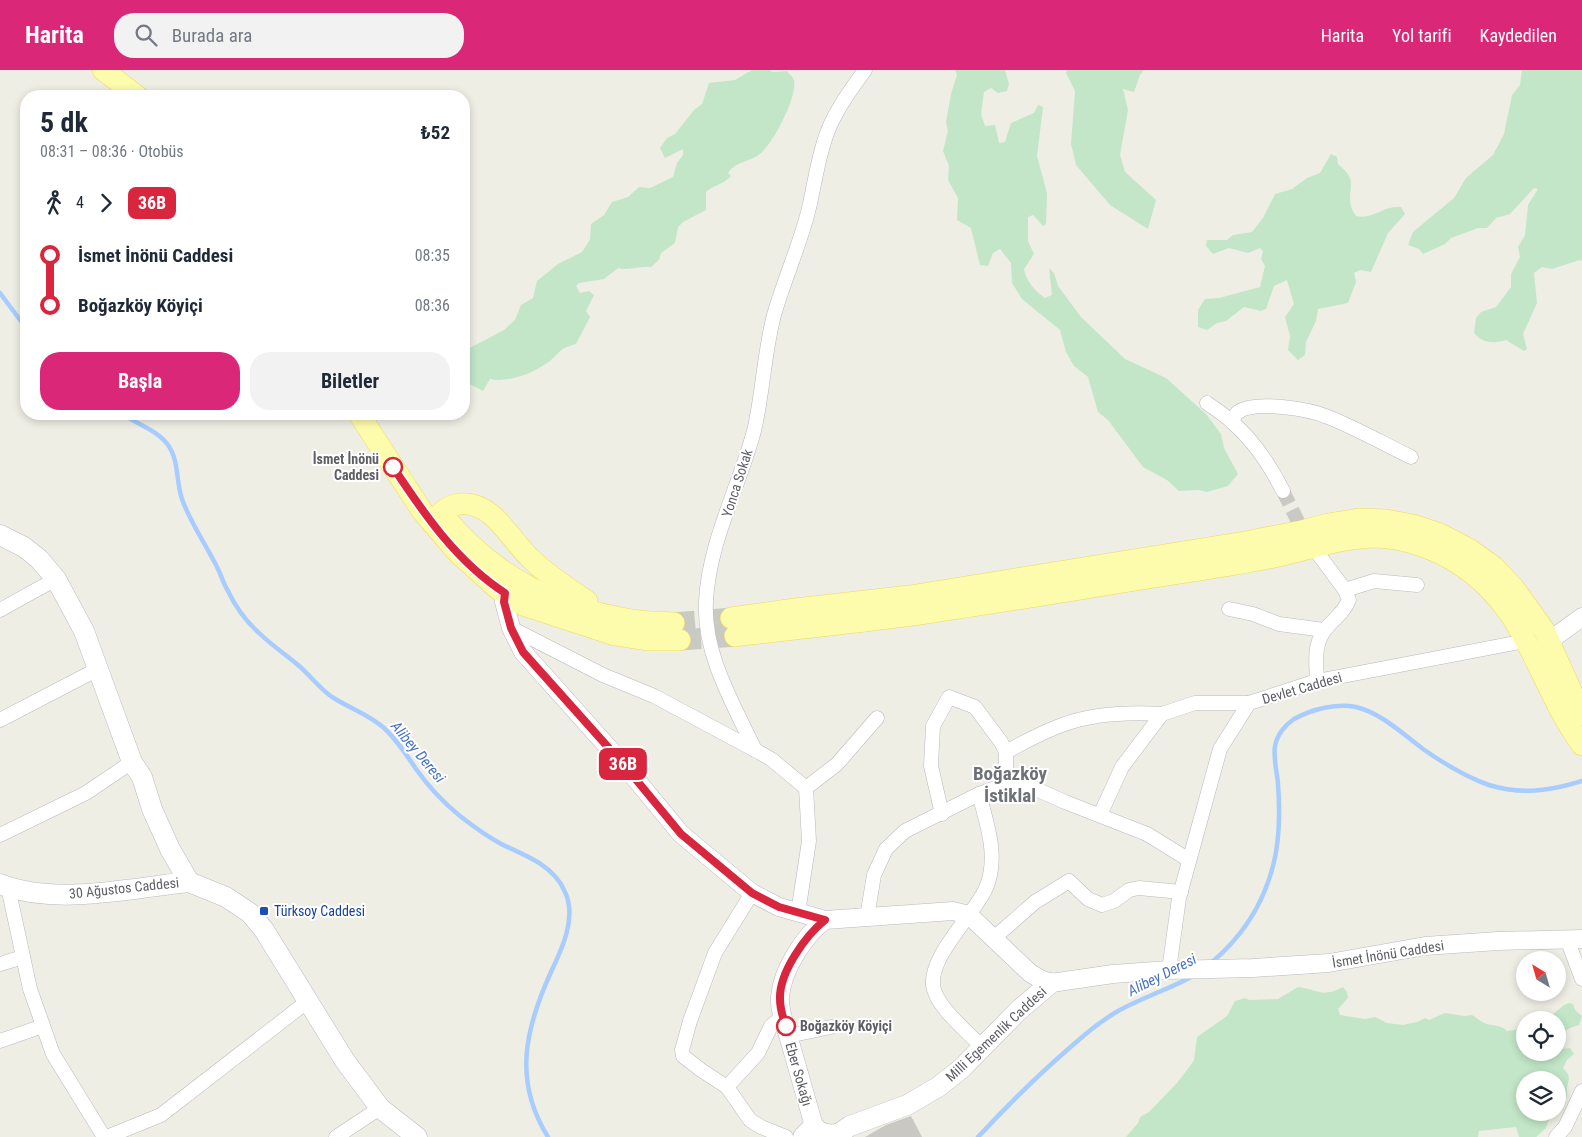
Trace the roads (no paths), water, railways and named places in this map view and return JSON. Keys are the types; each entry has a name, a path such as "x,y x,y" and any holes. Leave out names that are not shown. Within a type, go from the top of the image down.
{"main road":[{"path":"103,70 129,90"},
{"path":"363,420 417,503 437,518"},
{"path":"377,420 458,553 479,573 506,584 532,589 584,608 677,631 647,640 615,635 523,604 506,584"},
{"path":"437,518 451,505 467,503 483,509 499,522 522,550 541,568 580,597 610,614"},
{"path":"1582,715 1549,641 1532,612 1514,588 1494,568 1469,549 1440,534 1413,525 1386,520 1359,519 1245,542 910,596 812,607 733,627 925,613 1275,557 1354,538 1380,537 1404,541 1433,550 1459,564 1484,583 1514,617 1555,700 1582,745"},
{"path":"0,534 24,547 39,559 56,579 84,631 132,762 142,777 152,809 170,848 189,882 226,897 250,913 264,930 345,1061 380,1108 417,1137"},
{"name":"30 Ağustos Caddesi","path":"4,886 38,893 64,895 94,894 189,882"},
{"name":"Milli Egemenlik Caddesi","path":"837,1135 850,1126 907,1104 938,1087 1033,997 1051,983"}],"street":[{"name":"Yonca Sokak","path":"755,750 723,683 714,659 707,627 706,601 710,575 719,538 754,430 774,317 808,213 819,161 829,128 865,70"},
{"path":"1207,403 1232,422 1268,462 1283,491"},
{"path":"1232,422 1236,413 1246,408 1295,409 1327,416 1411,457"},
{"path":"1317,681 1316,650 1318,642 1324,630 1336,618 1349,600 1345,590 1319,555"},
{"path":"0,610 56,579"},
{"path":"1345,590 1374,582 1417,585"},
{"path":"506,584 504,602 511,628 523,652 624,765 681,834 752,893 779,907 825,920 953,911 969,915 1030,973 1051,983 1113,974 1175,970"},
{"path":"1229,609 1253,614 1279,624 1324,630"},
{"path":"1549,641 1582,617"},
{"path":"511,628 603,675 654,696 755,750 771,759 806,788 809,841 798,913 804,923 804,941"},
{"name":"Devlet Caddesi","path":"1175,970 1181,892 1189,860 1220,749 1249,703 1317,681 1515,643"},
{"path":"0,720 98,669"},
{"path":"942,814 931,766 933,726 950,697 975,707 1001,742 1006,752 1006,784"},
{"path":"1006,752 1063,725 1097,716 1135,712 1162,714 1195,703 1249,703"},
{"path":"1100,815 1122,767 1162,714"},
{"path":"806,788 837,764 877,718"},
{"path":"0,835 86,793 132,762"},
{"path":"867,916 874,874 886,849 905,831 979,794 1006,784 1028,786 1148,834 1189,860"},
{"path":"979,794 992,843 986,888 946,948 936,967 933,985 940,1003 982,1047"},
{"path":"994,938 1035,902 1069,881 1088,899 1102,905 1114,901 1129,890 1139,888 1181,892"},
{"path":"4,886 30,988 53,1054 106,1137 161,1115 308,1001"},
{"path":"752,893 715,952 690,1021 682,1050 683,1056 727,1087 750,1120 761,1127 786,1137"},
{"name":"Eber Sokağı","path":"825,920 804,941 782,982 780,999 809,1131 837,1135"},
{"path":"1574,939 1582,979"},
{"name":"İsmet İnönü Caddesi","path":"1175,970 1253,968 1329,963 1425,946 1498,941 1574,939"},
{"path":"0,964 23,956"},
{"path":"1030,973 1034,982 1033,997"},
{"path":"727,1087 758,1053 771,1026 783,1016"},
{"path":"0,1042 43,1026"},
{"path":"788,1036 831,1026"},
{"path":"1556,1137 1565,1127 1582,1091"},
{"path":"336,1137 380,1108"}],"waterway":[{"name":"Alibey Deresi","path":"0,293 20,320"},
{"name":"Alibey Deresi","path":"133,420 153,431 172,451 180,492 189,516 234,602 254,628 327,693 384,728 397,742 431,788 448,806 481,832 539,863 560,883 568,902 569,922 567,933 535,1014 529,1034 527,1055 530,1096 537,1116 548,1137"},
{"name":"Alibey Deresi","path":"1211,963 1242,931 1257,907 1269,880 1277,846 1279,825 1279,794 1275,746 1285,727 1301,715 1333,706 1349,706 1365,710 1383,719 1423,749 1455,769 1480,782 1501,788 1524,791 1536,790 1582,781"},
{"name":"Alibey Deresi","path":"978,1137 1043,1072 1111,1015 1195,975"}],"tunnel":[{"path":"1283,491 1305,536"},
{"path":"674,623 731,618"},
{"path":"680,640 735,636"}],"place":[{"name":"İsmet İnönü Caddesi","path":"393,467"},
{"name":"Türksoy Caddesi","path":"264,911"},
{"name":"Boğazköy Köyiçi","path":"786,1026"}],"district":[{"name":"Boğazköy İstiklal","path":"1010,784"}]}
